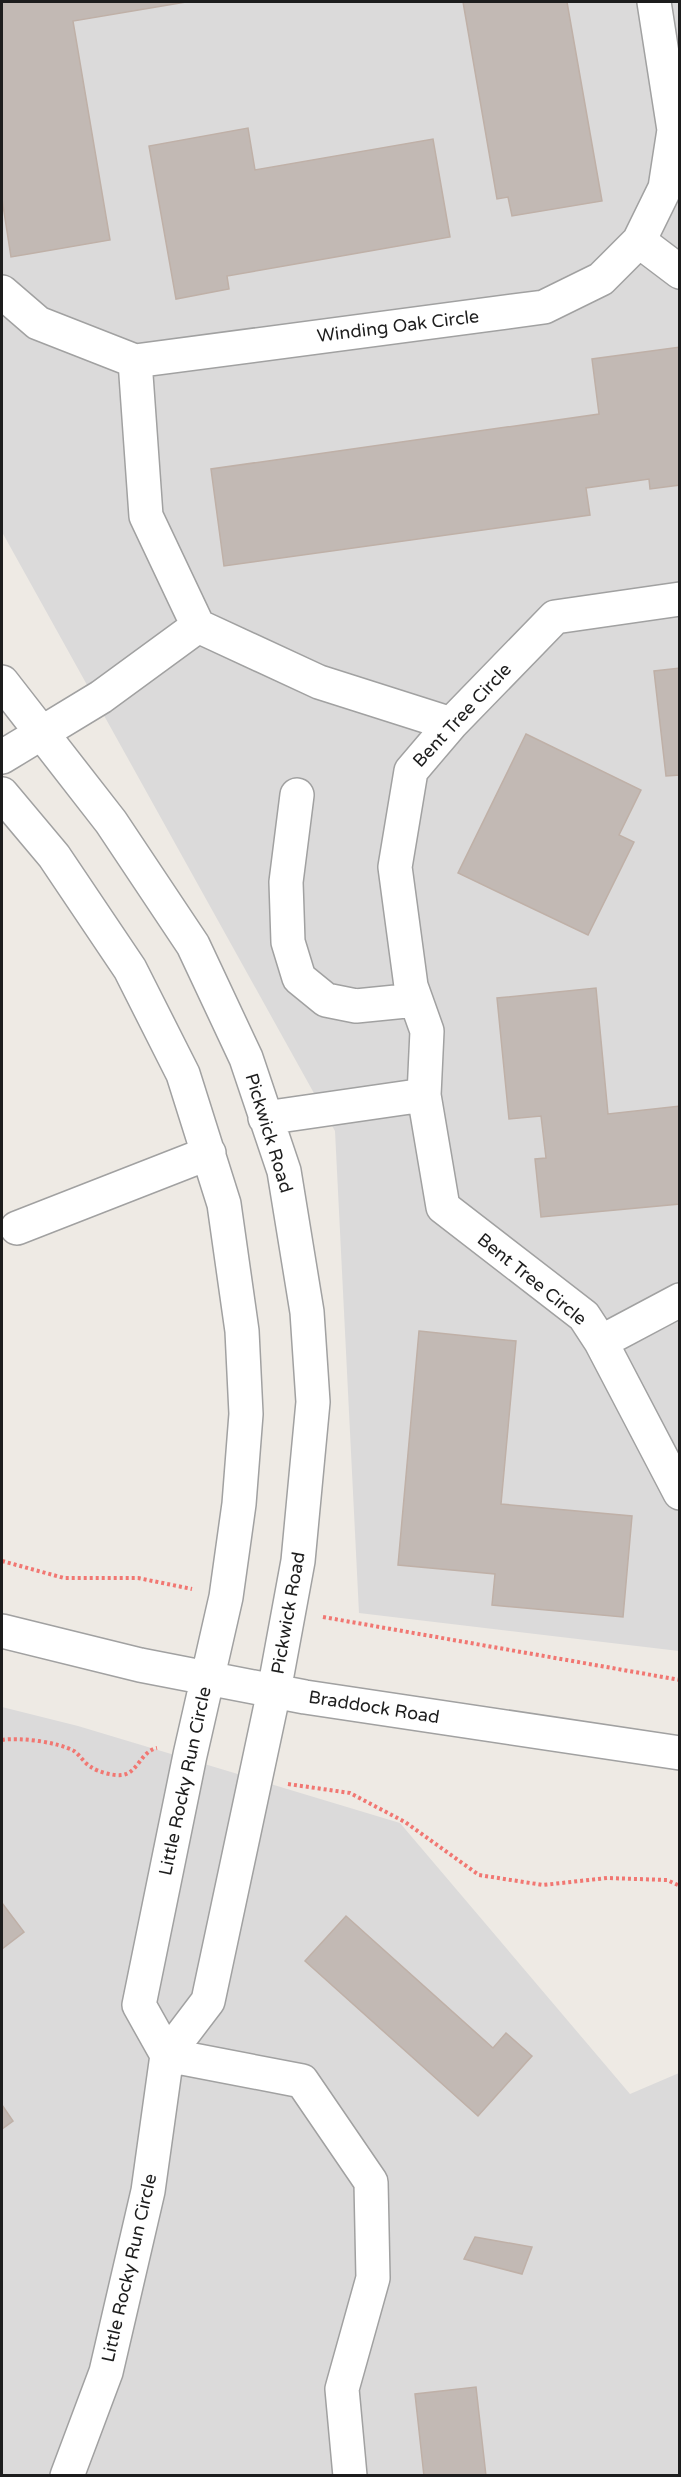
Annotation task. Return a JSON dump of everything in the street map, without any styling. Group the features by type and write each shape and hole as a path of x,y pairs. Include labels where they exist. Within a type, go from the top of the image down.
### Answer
{"street":[{"name":"Winding Oak Circle","path":"2,292 38,323 135,361 544,307 601,279 639,241 665,188 674,130 654,2"},
{"path":"639,241 680,272"},
{"path":"135,361 146,516 198,626 319,682 451,724"},
{"name":"Bent Tree Circle","path":"680,599 555,617 451,724 411,771 395,867 411,986 428,1031 424,1095 443,1207 584,1316 601,1342 680,1493"},
{"path":"2,757 101,697 198,626"},
{"name":"Pickwick Road","path":"2,682 40,734 111,822 193,945 246,1058 284,1172 307,1312 313,1402 298,1561 274,1691"},
{"path":"2,794 54,856 130,969 183,1074 224,1204 242,1331 246,1414 239,1504 226,1597 207,1678"},
{"path":"297,795 286,882 288,942 299,978 326,1000 356,1006 416,1000"},
{"path":"265,1118 424,1095"},
{"path":"17,1228 209,1153"},
{"path":"601,1342 680,1300"},
{"name":"Braddock Road","path":"2,1631 140,1665 274,1691 680,1753"},
{"name":"Little Rocky Run Circle","path":"167,2055 139,2005 207,1678"},
{"name":"Little Rocky Run Circle","path":"67,2475 106,2372 148,2191 167,2055 208,2001 274,1691"},
{"path":"167,2055 302,2081 371,2182 373,2278 342,2389 350,2475"}],"path":[{"path":"2,1561 64,1578 138,1578 226,1597"},
{"path":"289,1611 680,1680"},
{"path":"2,1740 14,1738 35,1740 74,1751 91,1767 111,1774 123,1775 130,1772 147,1751 155,1747 190,1755"},
{"path":"255,1777 302,1787 350,1792 405,1822 479,1875 543,1885 608,1878 667,1880 680,1886"}],"shaded area":[{"path":"2,2 679,2 679,1651 359,1613 335,1131 2,532"},
{"path":"2,1707 78,1726 400,1823 630,2094 679,2073 679,2475 2,2476"}],"building":[{"path":"2,2 186,2 73,21 110,240 11,257 2,199"},
{"path":"463,2 567,2 602,201 512,216 508,197 497,199"},
{"path":"248,128 255,170 433,139 450,237 227,276 229,289 176,299 149,146"},
{"path":"680,347 680,485 650,489 649,479 586,488 590,515 224,566 211,469 599,414 592,359"},
{"path":"680,668 680,775 666,776 654,671"},
{"path":"526,734 641,790 619,835 634,842 588,935 458,873"},
{"path":"596,988 608,1114 680,1106 680,1204 541,1217 535,1159 546,1158 541,1116 509,1119 497,998"},
{"path":"419,1331 516,1341 501,1504 632,1516 623,1617 492,1605 495,1574 398,1565"},
{"path":"2,1903 24,1932 2,1949"},
{"path":"346,1916 493,2048 506,2033 532,2056 478,2116 305,1961"},
{"path":"2,2105 13,2121 2,2129"},
{"path":"475,2237 532,2247 522,2274 464,2259"},
{"path":"476,2387 486,2476 424,2476 415,2394"}]}
